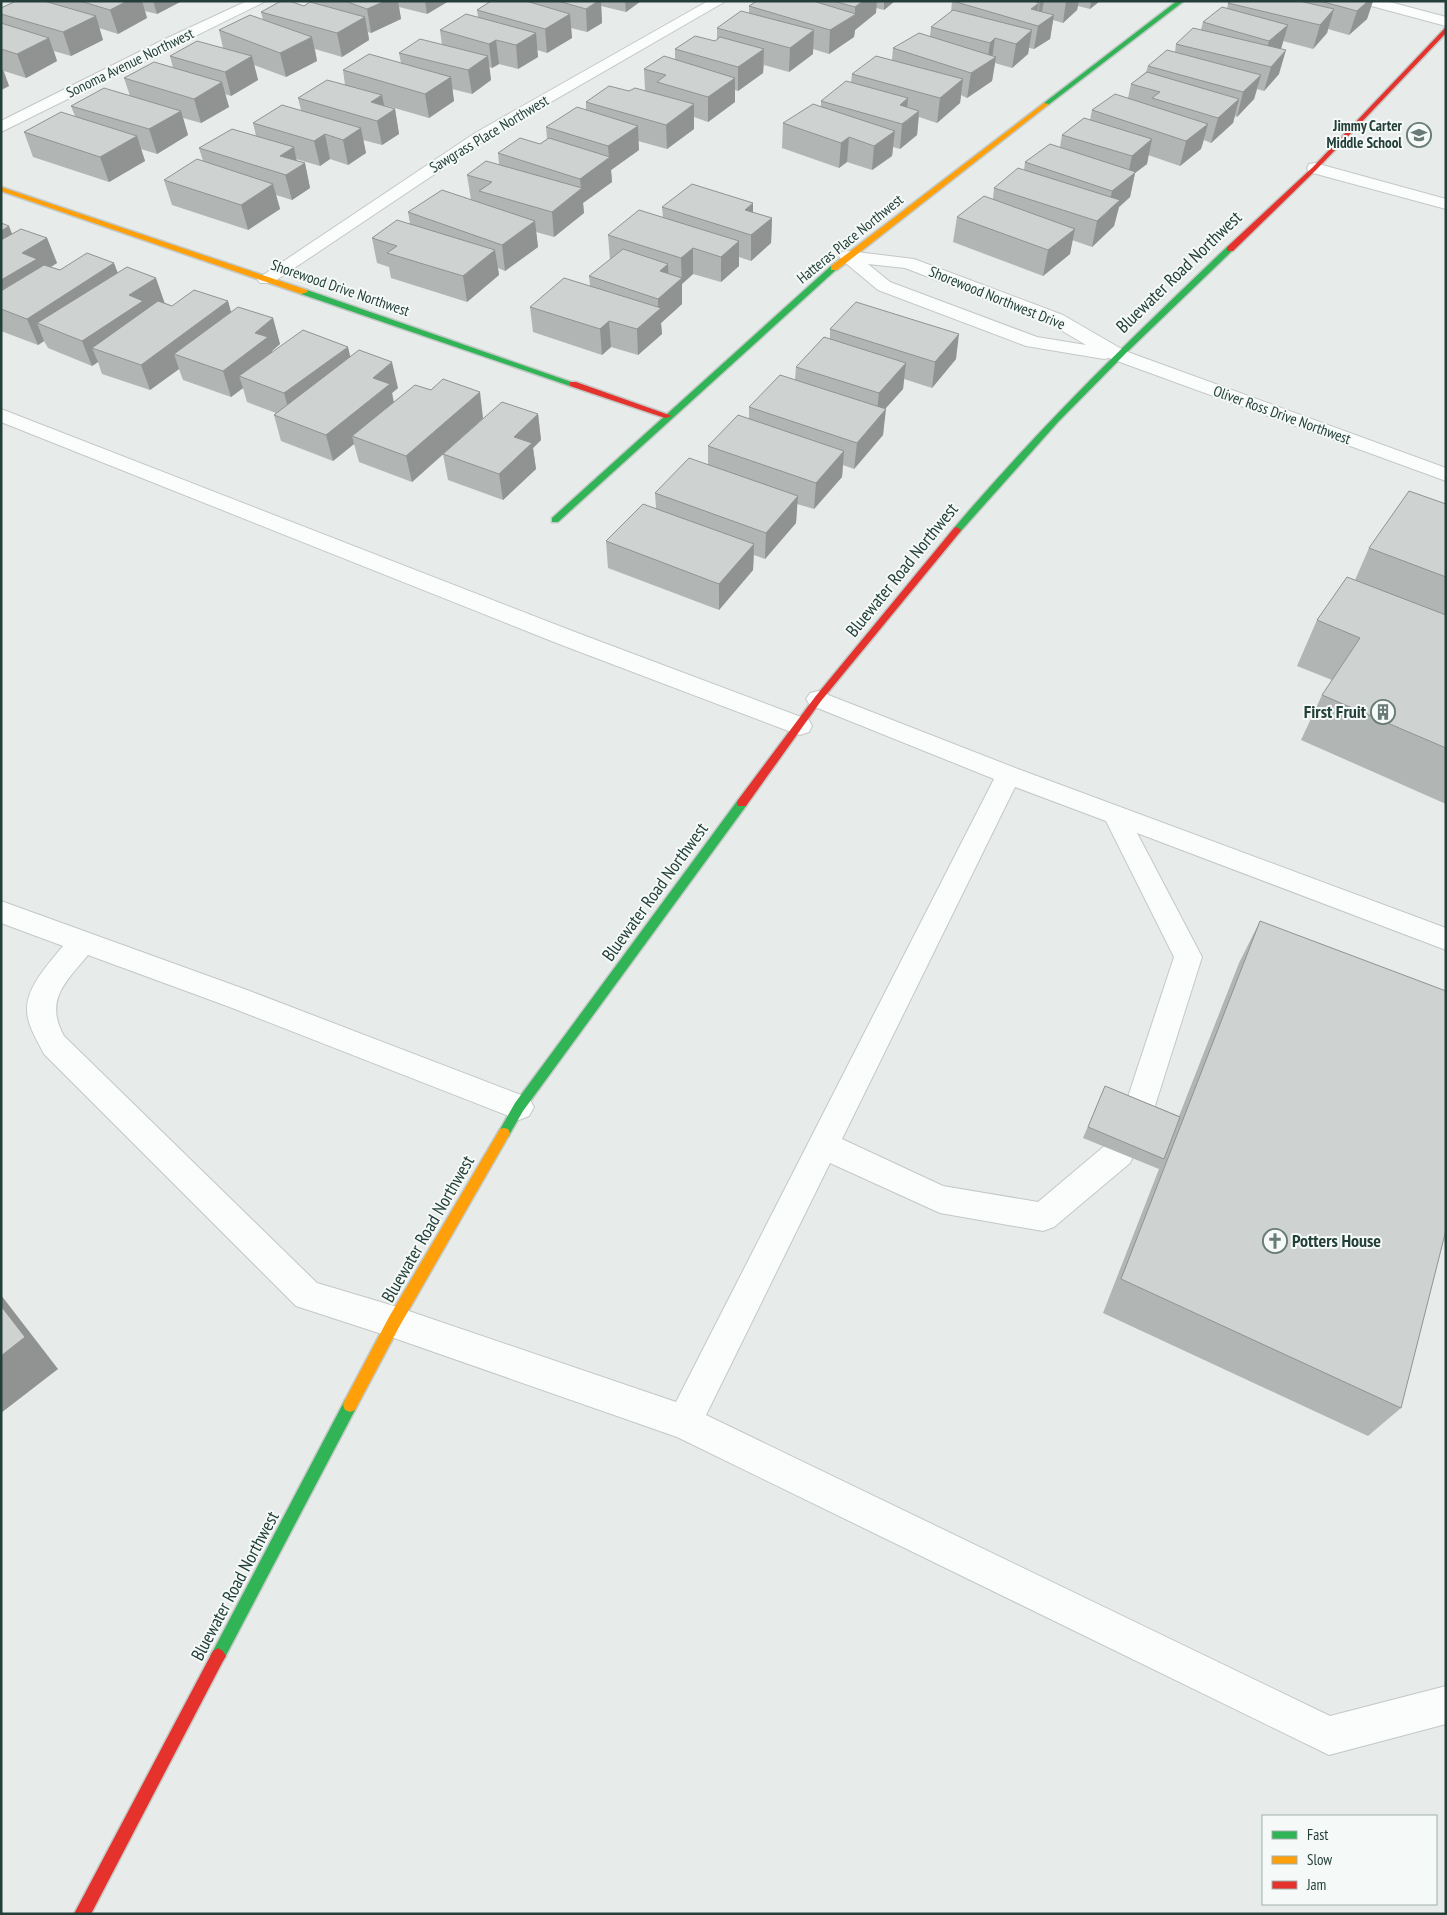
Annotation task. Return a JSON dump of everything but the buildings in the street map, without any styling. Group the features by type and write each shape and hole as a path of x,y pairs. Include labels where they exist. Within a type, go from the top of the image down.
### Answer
{"street":[{"name":"Sonoma Avenue Northwest","path":"1,127 168,43 259,1"},
{"name":"Sawgrass Place Northwest","path":"266,279 481,136 719,1"},
{"name":"Hatteras Place Northwest","path":"554,520 848,256 1181,1"},
{"path":"1369,1 1446,22"},
{"name":"Bluewater Road Northwest","path":"82,1914 394,1322 519,1108 818,699 984,497 1118,355 1315,168 1446,29"},
{"path":"1315,168 1446,204"},
{"name":"Shorewood Drive Northwest","path":"1,189 668,416"},
{"path":"1426,198 1446,197"},
{"name":"Shorewood Northwest Drive","path":"848,256 884,286 1033,342 1118,355"},
{"name":"Shorewood Northwest Drive","path":"848,256 908,263 1056,319 1118,355"},
{"name":"Oliver Ross Drive Northwest","path":"1118,355 1446,475"},
{"path":"1,415 567,638 800,726"},
{"path":"818,699 1009,775 1446,939"},
{"path":"684,1422 1009,775"},
{"path":"823,1145 940,1199 1043,1217 1119,1153 1138,1112 1188,957 1114,813"},
{"path":"1,912 84,941 376,1051 519,1108"},
{"path":"84,941 54,978 41,1005 44,1023 54,1045 307,1295 394,1322 684,1422 1329,1736 1446,1705"}],"traffic: fast":[{"path":"1046,104 1181,1"},
{"path":"957,530 1021,456 1089,385 1230,249"},
{"path":"555,520 834,268"},
{"path":"304,292 573,384"},
{"path":"504,1133 519,1107 742,803"},
{"path":"218,1656 350,1405"}],"traffic: slow":[{"path":"834,268 1046,104"},
{"path":"1,189 304,292"},
{"path":"350,1405 394,1322 504,1133"}],"traffic: jam":[{"path":"1230,249 1315,168 1446,29"},
{"path":"573,384 668,416"},
{"path":"742,803 818,699 957,530"},
{"path":"82,1914 218,1656"}],"place":[{"name":"Jimmy Carter Middle School","path":"1419,135"},
{"name":"First Fruit","path":"1383,712"},
{"name":"Potters House","path":"1275,1241"}]}
